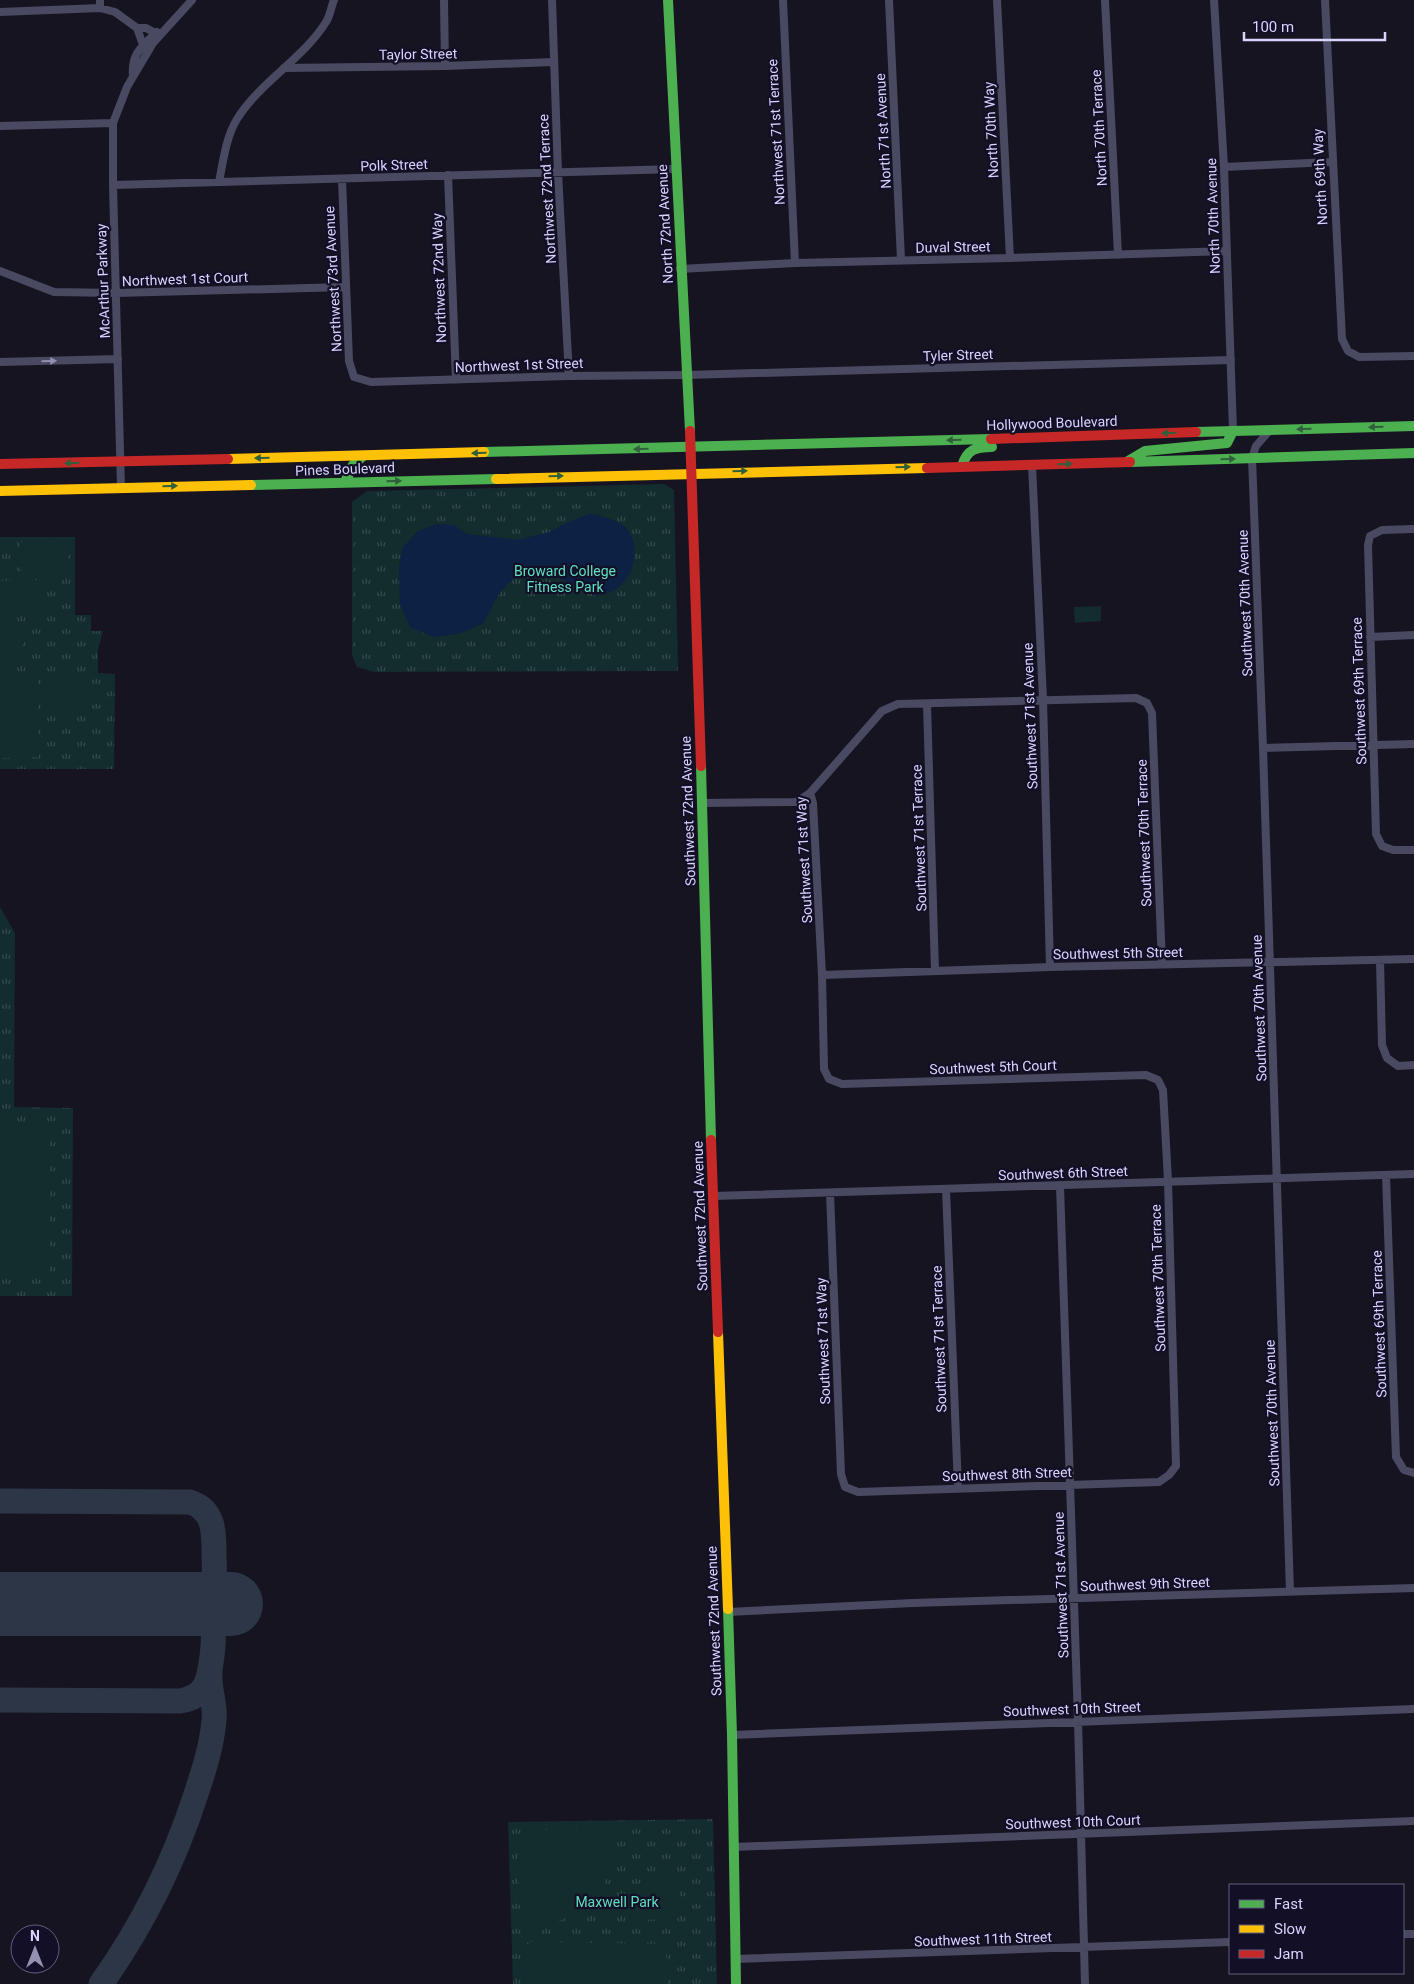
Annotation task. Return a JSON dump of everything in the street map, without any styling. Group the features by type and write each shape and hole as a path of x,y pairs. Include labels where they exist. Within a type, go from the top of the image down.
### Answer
{"main road":[{"name":"North 72nd Avenue","path":"668,0 690,448"},
{"name":"Hollywood Boulevard","path":"690,448 1414,426"},
{"path":"1128,462 1145,451 1227,443 1232,437 1233,431"},
{"path":"962,466 965,455 978,447 1048,445 1053,437"},
{"name":"Pines Boulevard","path":"0,464 690,448"},
{"name":"Southwest 72nd Avenue","path":"690,448 722,1498 732,1735 736,1984"},
{"path":"692,472 1032,465 1414,453"},
{"path":"345,482 353,465 363,456"},
{"name":"Pines Boulevard","path":"0,491 692,472"}],"street":[{"name":"McArthur Parkway","path":"133,77 132,65 139,48 169,25 192,0"},
{"path":"219,182 226,148 236,120 247,106 310,42 327,21 334,0"},
{"path":"444,0 445,66"},
{"name":"Northwest 72nd Terrace","path":"552,0 558,173 569,376"},
{"name":"Northwest 71st Terrace","path":"783,0 795,263"},
{"name":"North 71st Avenue","path":"889,0 901,260"},
{"name":"North 70th Way","path":"997,0 1010,258"},
{"name":"North 70th Terrace","path":"1105,0 1118,254"},
{"name":"North 70th Avenue","path":"1214,0 1224,167 1233,431"},
{"name":"North 69th Way","path":"1325,0 1342,339 1348,351 1359,357 1414,356"},
{"path":"0,12 100,4 137,28 143,45"},
{"path":"137,28 146,28 158,34"},
{"name":"McArthur Parkway","path":"121,488 113,122 133,77 158,34"},
{"name":"Taylor Street","path":"284,68 445,66 554,62"},
{"path":"0,126 113,122"},
{"path":"1224,167 1332,162"},
{"name":"Polk Street","path":"113,185 676,169"},
{"name":"Northwest 72nd Way","path":"448,176 456,380"},
{"name":"Northwest 73rd Avenue","path":"342,179 345,286 350,361 354,377"},
{"name":"Duval Street","path":"680,269 795,263 1227,251"},
{"name":"Northwest 1st Court","path":"0,271 54,292 116,293 345,286"},
{"path":"0,362 118,359"},
{"name":"Tyler Street","path":"686,375 1231,360"},
{"name":"Northwest 1st Street","path":"354,377 371,382 569,376 686,375"},
{"path":"1252,458 1256,446 1270,430"},
{"name":"Southwest 70th Avenue","path":"1252,458 1290,1592"},
{"name":"Southwest 71st Avenue","path":"1032,465 1043,700 1050,967"},
{"name":"Southwest 69th Terrace","path":"1414,529 1382,530 1370,536 1368,545 1376,834 1382,846 1393,850 1414,850"},
{"path":"1370,637 1414,635"},
{"name":"Southwest 71st Way","path":"830,1079 824,1069 822,975 813,803 810,793 882,710 898,704 1136,698 1147,703"},
{"name":"Southwest 70th Terrace","path":"1147,703 1152,713 1162,964"},
{"name":"Southwest 71st Terrace","path":"927,704 935,971"},
{"path":"1263,748 1414,744"},
{"path":"702,803 796,802 810,793"},
{"name":"Southwest 5th Street","path":"822,975 1414,958"},
{"path":"1380,960 1382,1045 1387,1058 1398,1066 1414,1066"},
{"name":"Southwest 5th Court","path":"830,1079 842,1084 1146,1075 1158,1080"},
{"name":"Southwest 70th Terrace","path":"1158,1080 1163,1090 1168,1181 1176,1466 1170,1475"},
{"name":"Southwest 6th Street","path":"713,1196 1414,1174"},
{"name":"Southwest 69th Terrace","path":"1386,1175 1396,1457 1404,1470 1414,1473"},
{"name":"Southwest 71st Avenue","path":"1060,1186 1078,1721 1084,1984"},
{"name":"Southwest 71st Terrace","path":"946,1189 958,1488"},
{"name":"Southwest 71st Way","path":"830,1193 841,1474 845,1487"},
{"name":"Southwest 8th Street","path":"845,1487 858,1492 1159,1482 1170,1475"},
{"name":"Southwest 9th Street","path":"728,1612 914,1603 1414,1588"},
{"name":"Southwest 10th Street","path":"732,1735 1414,1709"},
{"name":"Southwest 10th Court","path":"734,1846 1414,1822"},
{"name":"Southwest 11th Street","path":"736,1959 1229,1942"}],"green space":[{"name":"Broward College Fitness Park","path":"664,484 674,490 678,671 374,672 357,667 352,655 352,502 367,491"},
{"path":"0,537 75,537 75,615 91,615 91,631 103,631 98,650 98,673 115,674 114,769 0,769"},
{"path":"67,541 67,573 21,573 20,542"},
{"path":"43,580 43,612 0,612 0,581"},
{"path":"1101,606 1101,621 1075,623 1074,607"},
{"path":"0,629 23,629 23,661 0,661"},
{"path":"38,674 38,757 0,758 0,676"},
{"path":"44,678 86,678 86,716 44,716"},
{"path":"0,907 15,933 14,1107 73,1108 72,1296 0,1296"},
{"path":"0,1123 49,1123 49,1277 0,1276"},
{"name":"Maxwell Park","path":"713,1819 717,1984 513,1984 508,1822"},
{"path":"616,1829 610,1870 602,1887 592,1900 562,1920 543,1925 521,1927 517,1838 526,1830"},
{"path":"678,1872 680,1916 674,1920 631,1919 634,1896 641,1882 654,1875"},
{"path":"530,1942 666,1944 667,1984 525,1984 523,1949"}],"water":[{"path":"590,514 622,524 629,531 632,538 635,554 634,561 628,576 618,588 596,596 559,578 533,573 521,576 510,582 500,593 483,624 458,634 433,637 410,627 400,604 399,568 402,548 418,531 437,524 454,525 467,534 518,540 549,532"}],"taxiway":[{"path":"0,1501 190,1502 204,1510 211,1522 214,1537 214,1580 207,1606 213,1635 213,1647 208,1679 205,1686 196,1696 180,1701 0,1700"},
{"path":"101,1984 144,1916 178,1844 187,1819 210,1748 214,1714 210,1675"}],"runway":[{"path":"0,1604 231,1604"}],"traffic: fast":[{"path":"668,0 690,431"},
{"path":"1196,432 1414,426"},
{"path":"1128,461 1145,451 1227,443 1233,431"},
{"path":"484,452 991,439"},
{"path":"962,466 964,460 973,450 992,447"},
{"path":"1130,462 1414,453"},
{"path":"345,482 353,465 363,456"},
{"path":"251,485 496,479"},
{"path":"701,766 711,1140"},
{"path":"728,1609 736,1984"}],"traffic: slow":[{"path":"228,459 484,452"},
{"path":"496,479 927,468"},
{"path":"0,491 251,485"},
{"path":"718,1332 728,1609"}],"traffic: jam":[{"path":"690,431 701,766"},
{"path":"991,439 1196,432"},
{"path":"0,464 228,459"},
{"path":"927,468 1130,462"},
{"path":"711,1140 718,1332"}]}
